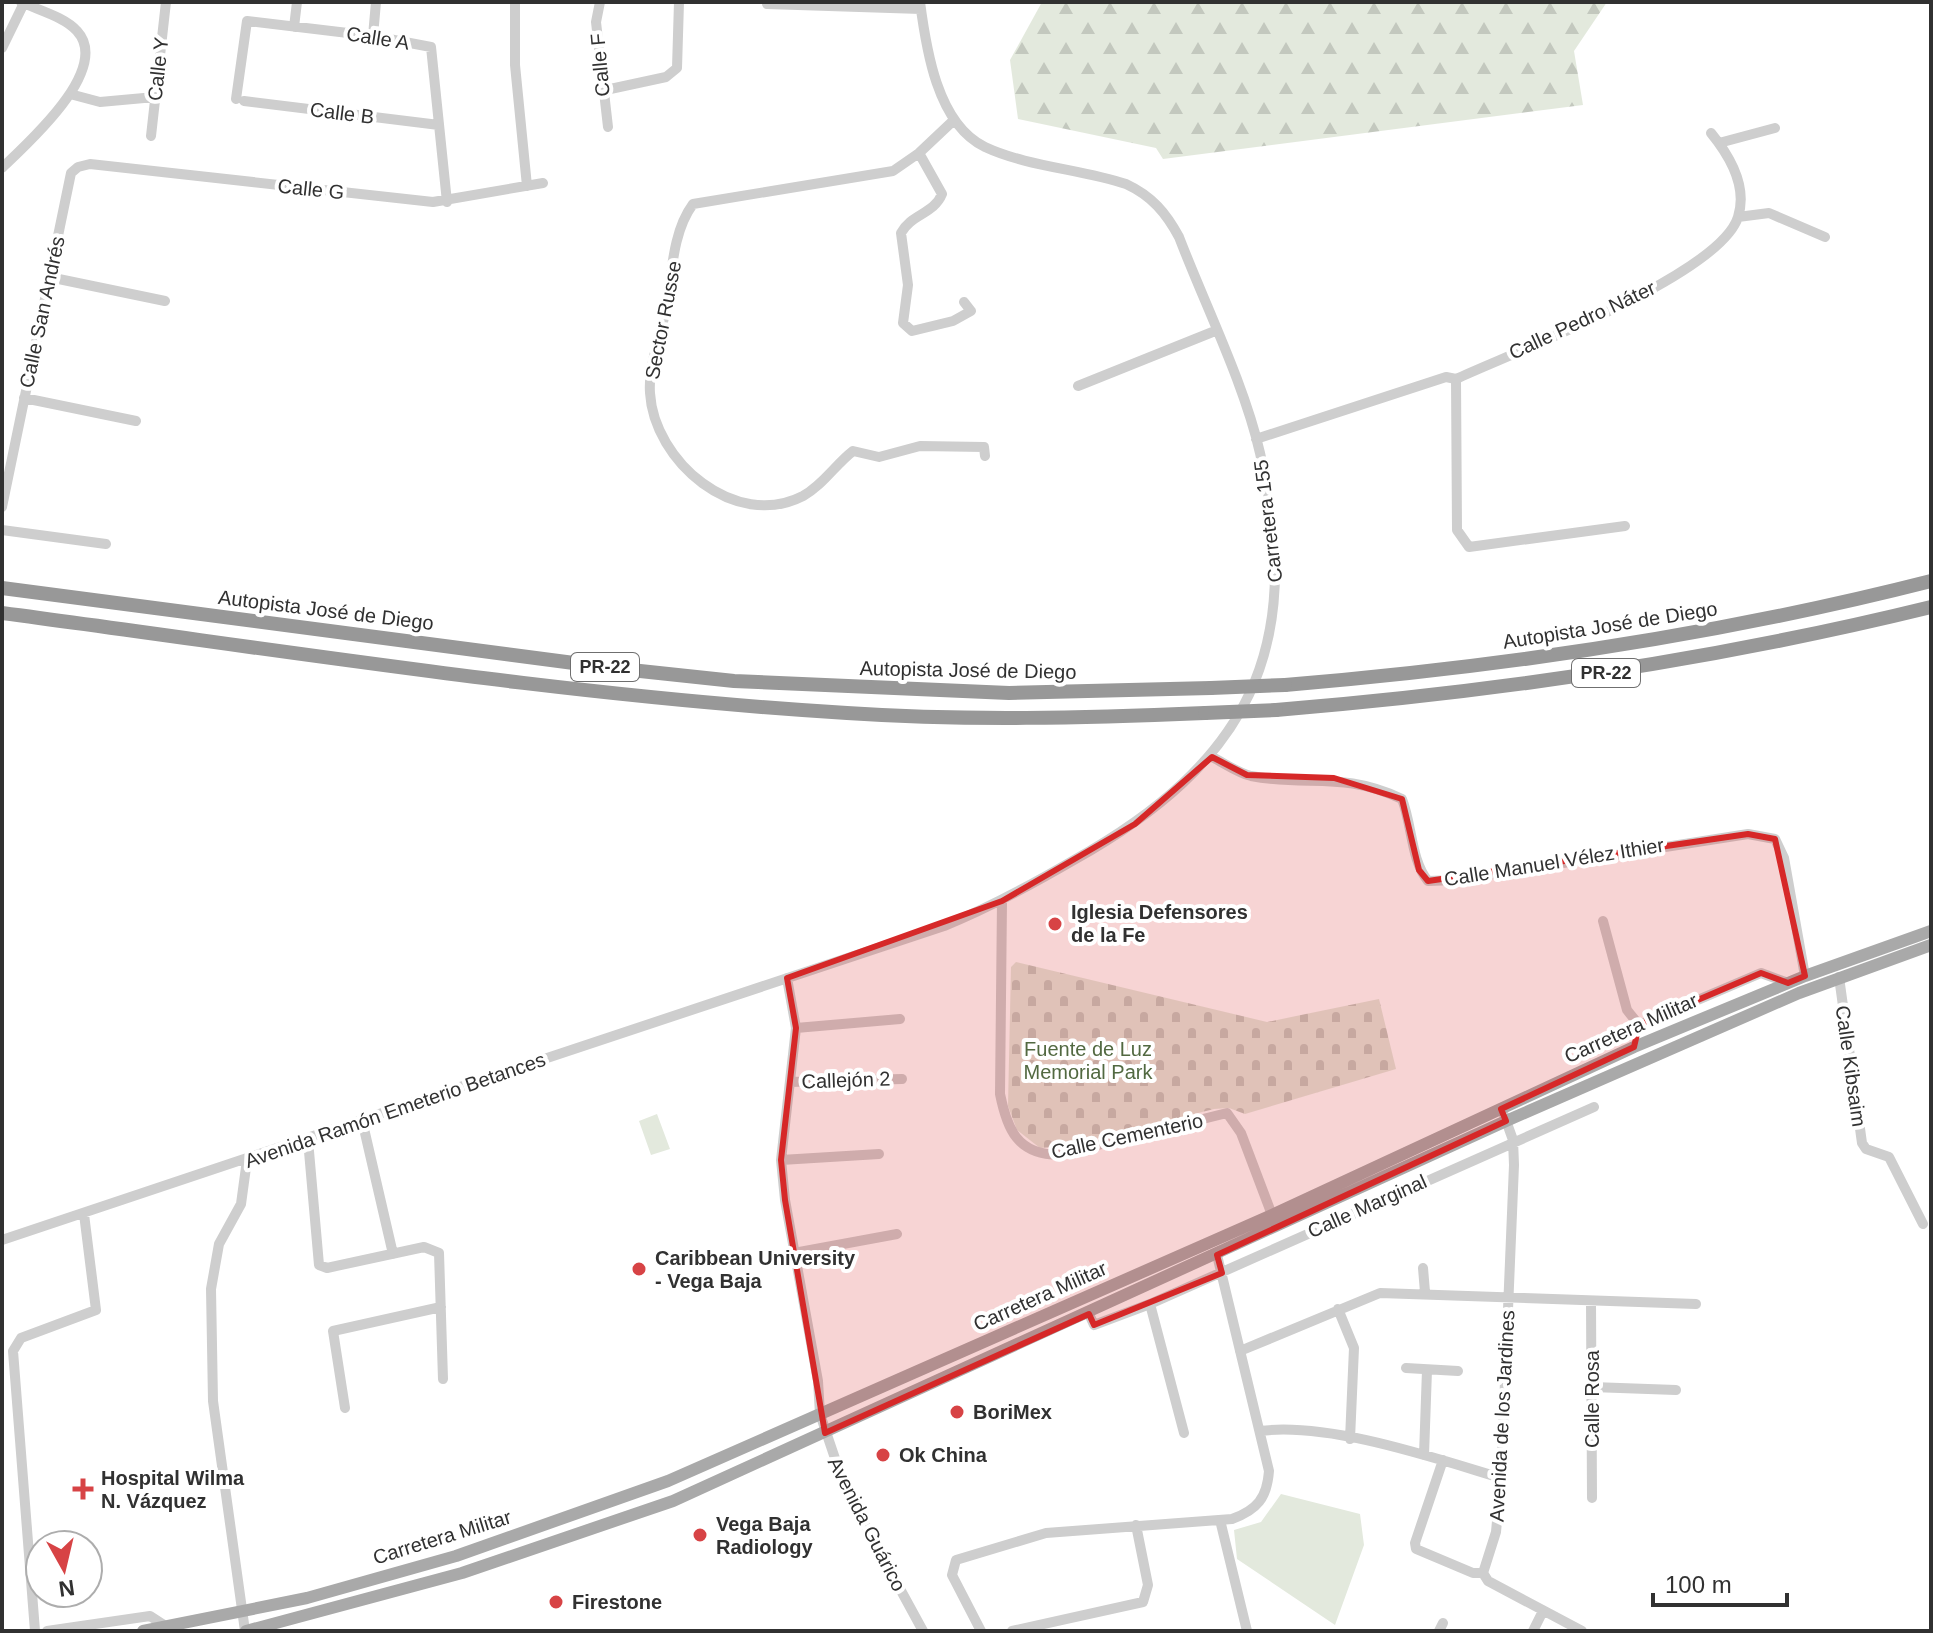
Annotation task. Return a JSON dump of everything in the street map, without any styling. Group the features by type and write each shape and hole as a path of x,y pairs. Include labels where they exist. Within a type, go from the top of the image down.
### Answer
{"highway":[{"name":"Autopista José de Diego","path":"2,588 612,668 734,681 1009,693 1285,685 1475,666 1643,642 1816,609 1931,581"},
{"name":"PR-22","path":"2,613 618,694 851,714 1001,718 1276,710 1464,693 1635,668 1931,607"}],"main road":[{"name":"Carretera Militar","path":"246,1631 462,1573 658,1507 1217,1255 1634,1047 1805,976 1931,931"},
{"name":"Carretera Militar","path":"143,1631 242,1613 456,1556 566,1520 668,1481 1503,1115 1839,977 1931,945"}],"street":[{"name":"Calle Y","path":"151,136 166,2"},
{"path":"294,27 297,2"},
{"path":"373,36 376,2"},
{"path":"515,2 515,65 527,186"},
{"name":"Calle F","path":"600,2 596,22 601,91 608,127"},
{"path":"601,91 666,77 677,68 679,2"},
{"path":"2,48 23,3 74,27 86,44 87,54 70,94 53,118 2,168"},
{"path":"767,4 921,5"},
{"name":"Carretera 155","path":"787,978 944,926 1002,901 1135,824 1212,757 1251,696 1270,638 1274,610 1275,559 1256,439 1179,237 1165,214 1143,192 1106,177 985,147 965,134 954,120 926,55 921,5"},
{"name":"Calle A","path":"240,100 247,21 373,36 431,47 447,202"},
{"path":"70,94 100,102 155,97"},
{"name":"Calle B","path":"240,100 439,125"},
{"name":"Sector Russe","path":"954,120 919,153 893,171 693,204 680,235 650,377 654,420 666,445 696,478 726,498 746,503 771,504 802,497 824,481 853,451 885,457 920,446 963,446 984,447 985,456"},
{"path":"1719,143 1775,128"},
{"path":"1711,133 1730,155 1738,184 1738,217 1769,213 1825,237"},
{"path":"919,153 942,194 936,206 913,218 901,233 908,285 903,323 912,331 953,321 971,311 964,302"},
{"name":"Calle G","path":"78,167 90,164 447,202 543,183"},
{"name":"Calle San Andrés","path":"2,507 71,173 78,167"},
{"name":"Calle Pedro Náter","path":"1256,439 1446,377 1456,379 1652,288 1713,250 1738,217"},
{"path":"49,277 165,301"},
{"path":"1078,386 1215,331"},
{"path":"1456,379 1457,530 1469,547 1625,526"},
{"path":"24,398 136,421"},
{"path":"2,530 106,544"},
{"name":"Calle Manuel Vélez Ithier","path":"1212,757 1247,775 1289,781 1334,778 1375,786 1402,799 1410,819 1419,870 1428,881 1456,880 1748,834 1775,839 1784,858 1805,976"},
{"name":"Calle Cementerio","path":"1002,901 1000,1094 1006,1123 1019,1142 1038,1154 1058,1155 1227,1113 1241,1133 1272,1215"},
{"path":"1603,921 1627,1010 1639,1025"},
{"path":"1639,1025 1761,973 1788,983"},
{"name":"Calle Kibsaim","path":"1839,977 1862,1143 1866,1149 1889,1157 1923,1224"},
{"name":"Avenida Guárico","path":"787,978 796,1028 781,1160 794,1253 818,1381 820,1414 845,1488 923,1631"},
{"name":"Avenida Ramón Emeterio Betances","path":"2,1240 308,1140 448,1088 787,978"},
{"path":"796,1028 900,1019"},
{"path":"1634,1047 1639,1025"},
{"name":"Callejón 2","path":"790,1082 902,1079"},
{"name":"Calle Marginal","path":"1089,1314 1094,1325 1150,1304 1513,1140 1594,1107"},
{"path":"1503,1115 1513,1140"},
{"path":"362,1120 393,1254"},
{"path":"308,1140 319,1265 327,1268 424,1247 439,1253 443,1379"},
{"name":"Avenida de los Jardines","path":"1483,1573 1496,1532 1501,1478 1513,1140"},
{"path":"781,1160 879,1154"},
{"path":"246,1631 213,1401 211,1289 219,1244 241,1204 247,1160"},
{"path":"35,1631 13,1351 21,1338 96,1310 84,1214"},
{"path":"794,1253 897,1234"},
{"path":"981,1631 952,1575 956,1560 1046,1533 1220,1520 1253,1512 1268,1490 1269,1471 1217,1255"},
{"path":"1423,1268 1425,1292"},
{"path":"1240,1351 1380,1293 1425,1292 1696,1304"},
{"name":"Calle Rosa","path":"1591,1301 1592,1498"},
{"path":"1150,1304 1184,1433"},
{"path":"345,1408 333,1331 441,1307"},
{"path":"1338,1309 1354,1348 1350,1439"},
{"path":"1406,1368 1458,1371"},
{"path":"1424,1455 1427,1370"},
{"path":"1592,1387 1676,1390"},
{"path":"1260,1431 1279,1428 1350,1439 1424,1455 1501,1478"},
{"path":"1443,1460 1415,1543 1416,1549 1473,1573 1483,1573 1488,1581 1582,1631"},
{"path":"1220,1520 1247,1631"},
{"path":"1012,1631 1143,1602 1148,1585 1136,1525"},
{"path":"1533,1631 1543,1611"},
{"path":"47,1631 150,1616 167,1627"}],"highlighted area":[{"path":"1212,757 1247,775 1334,778 1402,799 1419,870 1428,881 1748,834 1775,839 1805,976 1788,983 1761,973 1639,1025 1634,1047 1501,1109 1506,1121 1217,1255 1222,1273 1094,1325 1089,1314 825,1433 785,1200 781,1160 796,1028 787,978 1002,901 1135,824"}],"green space":[{"path":"1042,2 1607,2 1574,51 1583,105 1163,159 1156,148 1018,119 1010,60"},
{"name":"Fuente de Luz Memorial Park","path":"1016,962 1267,1022 1379,999 1396,1069 1245,1114 1229,1108 1214,1109 1067,1146 1040,1148 1017,1130 1008,1106 1011,967"},
{"path":"657,1114 670,1149 651,1155 639,1121"},
{"path":"1281,1494 1360,1514 1364,1545 1335,1625 1237,1559 1234,1530 1261,1522"}],"place":[{"name":"Iglesia Defensores de la Fe","path":"1055,924"},
{"name":"Caribbean University - Vega Baja","path":"639,1269"},
{"name":"BoriMex","path":"957,1412"},
{"name":"Ok China","path":"883,1455"},
{"name":"Hospital Wilma N. Vázquez","path":"83,1489"},
{"name":"Vega Baja Radiology","path":"700,1535"},
{"name":"Firestone","path":"556,1602"}]}
